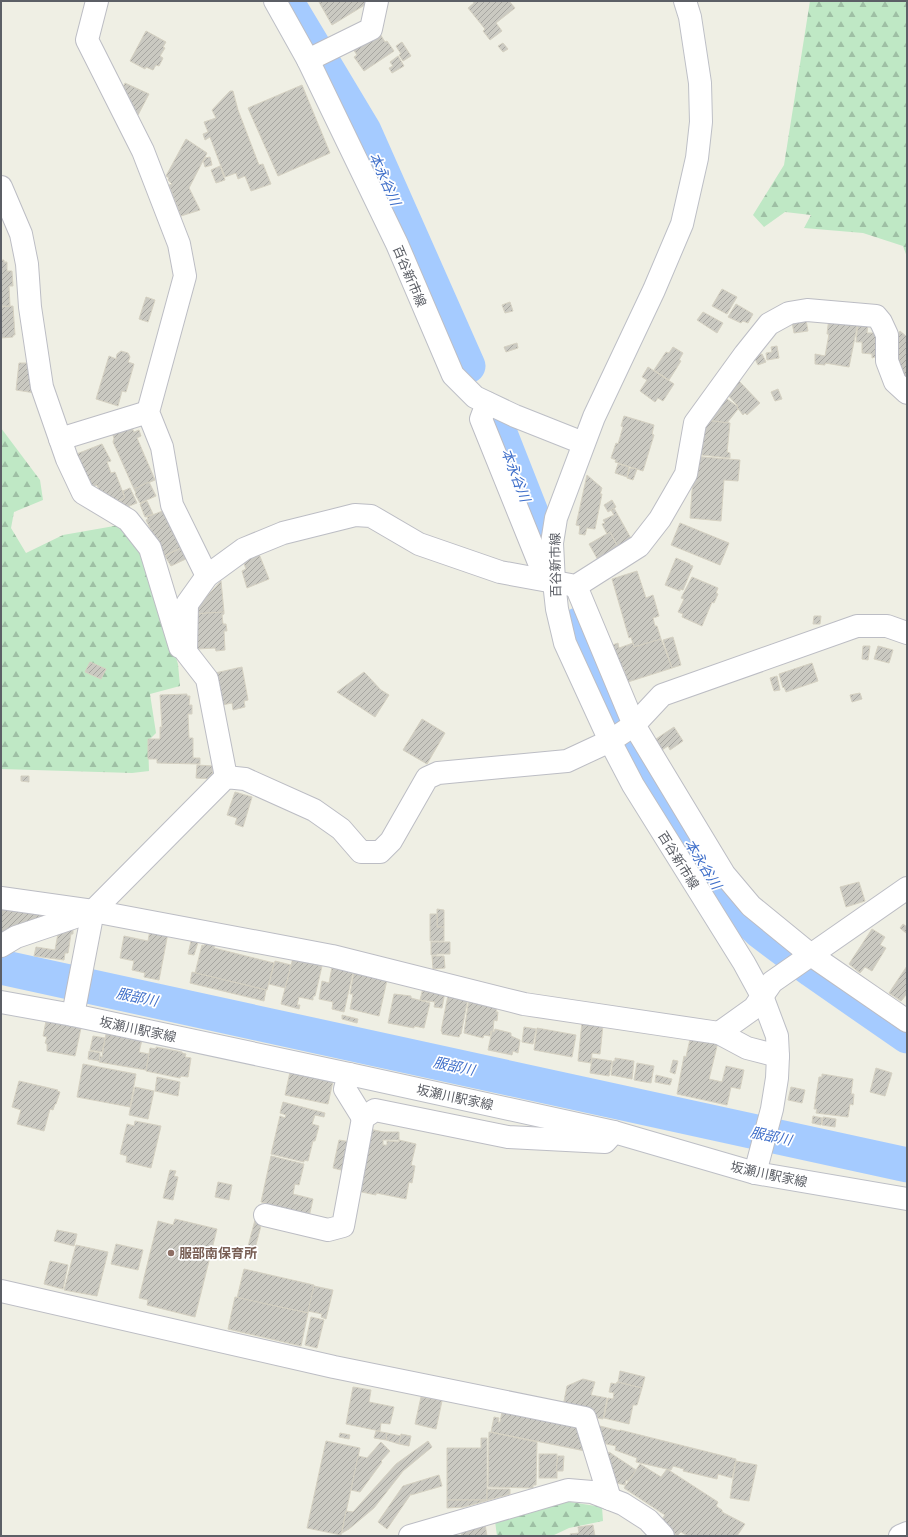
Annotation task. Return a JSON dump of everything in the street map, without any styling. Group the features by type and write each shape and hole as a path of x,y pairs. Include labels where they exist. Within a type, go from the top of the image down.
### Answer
{"street":[{"path":"97,1 87,40 143,151 179,244 185,276 148,412 162,447 172,505 207,576"},
{"name":"百谷新市線","path":"275,1 308,60 397,244 453,374 475,397 515,416 583,443 556,518 552,543 550,581 566,643 632,786 744,964 767,989 777,1036 777,1078 772,1109 754,1173"},
{"path":"308,60 371,29 377,1"},
{"path":"583,443 594,416 654,290 682,224 697,158 701,122 700,83 690,17 685,1"},
{"path":"1,187 21,234 27,264 30,307 42,388 67,459 83,493 128,520 150,548 180,646 207,679 226,777"},
{"path":"186,652 187,604 207,576 244,549 283,533 355,515 371,516 419,544 493,569 576,586 639,546 660,519 686,474 695,423 768,324 789,313 807,310 876,316 881,322 887,335 887,361 895,382 907,393"},
{"path":"487,402 480,419 550,581"},
{"path":"60,439 148,412"},
{"path":"576,586 634,725 724,874 751,906 811,955 907,1021"},
{"path":"226,777 245,779 314,810 341,829 360,852 380,852 391,841 427,778 438,773 567,761 610,741 634,725 662,695 856,626 887,626 907,633"},
{"path":"1,946 16,937 93,911 226,777"},
{"path":"719,1033 754,1008 767,989 811,955 907,888"},
{"path":"1,898 93,911 332,956 524,1004 719,1033 746,1048 778,1056"},
{"path":"74,1009 93,911"},
{"name":"坂瀬川駅家線","path":"1,1002 74,1009 349,1074 614,1132 754,1173 907,1199"},
{"path":"265,1215 328,1230 343,1226 363,1118 345,1089 349,1074"},
{"path":"363,1118 375,1110 508,1137 605,1142 614,1132"},
{"path":"1,1291 334,1367 585,1418 610,1499"},
{"path":"410,1536 568,1490 592,1492 623,1504 648,1520 663,1536"},
{"path":"900,1536 907,1533"}],"green space":[{"path":"810,1 907,1 907,257 903,246 863,233 804,228 811,215 785,212 764,227 753,215 784,165"},
{"path":"1,428 40,480 43,500 14,512 11,528 26,553 63,535 120,525 146,561 178,664 180,686 150,694 156,733 148,741 149,771 132,773 1,769"},
{"path":"564,1501 602,1507 603,1521 569,1528 552,1536 497,1536 495,1521"}],"building":[{"path":"367,1 368,3 332,25 319,2"},
{"path":"473,1 509,1 515,8 496,23 502,31 490,40 483,31 485,29 468,8 474,3"},
{"path":"377,29 385,42 387,41 394,51 364,71 354,57 357,55 351,46"},
{"path":"146,31 166,42 163,47 165,48 160,56 163,58 159,66 156,65 153,70 146,67 145,69 130,61"},
{"path":"402,42 411,56 403,61 396,46"},
{"path":"503,43 508,49 503,52 498,46"},
{"path":"398,56 404,66 392,73 389,68 393,66 390,62"},
{"path":"125,83 149,94 138,115 122,89"},
{"path":"302,85 330,153 278,176 248,108"},
{"path":"230,91 233,91 238,110 259,165 263,164 271,184 251,191 245,176 238,179 236,173 225,177 210,137 205,140 203,134 208,132 204,122 216,118 212,110"},
{"path":"186,139 207,153 189,188 200,210 181,216 169,185 172,184 166,176"},
{"path":"210,157 212,165 205,167 203,160"},
{"path":"220,166 225,180 216,183 211,170"},
{"path":"1,260 7,262 7,271 12,271 13,286 9,286 10,306 1,306"},
{"path":"722,289 737,297 727,314 712,306"},
{"path":"146,297 155,300 148,322 139,319"},
{"path":"510,302 513,311 505,313 502,305"},
{"path":"736,304 753,314 748,323 743,321 741,323 728,317"},
{"path":"13,306 15,335 13,335 13,337 1,338 1,307"},
{"path":"703,312 723,323 717,333 697,320"},
{"path":"829,317 858,322 849,367 825,363 825,365 815,364 815,354 825,356 829,334 827,334"},
{"path":"806,320 808,331 794,333 792,322"},
{"path":"858,323 868,324 867,333 879,333 878,356 872,358 872,354 862,353 862,342 856,342"},
{"path":"900,331 907,337 907,379 899,372 894,339"},
{"path":"517,343 518,348 506,352 504,347"},
{"path":"777,346 779,358 767,360 766,353 772,352 771,347"},
{"path":"673,347 683,353 679,360 681,361 669,380 654,370 666,352 669,353"},
{"path":"121,351 128,353 130,357 128,362 134,364 126,392 122,391 118,406 96,399 109,356 116,359 117,354"},
{"path":"762,354 766,362 758,365 754,357"},
{"path":"19,363 31,363 35,393 16,390"},
{"path":"648,367 674,384 663,401 658,398 655,402 640,391 647,380 642,377"},
{"path":"737,379 760,403 747,415 745,413 743,415 737,407 738,406 724,391"},
{"path":"778,389 782,399 775,401 771,392"},
{"path":"721,395 737,406 738,409 727,423 707,420"},
{"path":"624,416 654,425 652,434 654,435 643,471 615,462 616,460 611,458 616,443 618,444 623,427 621,426"},
{"path":"703,420 730,423 727,452 730,453 730,458 692,454"},
{"path":"132,428 134,432 139,430 141,436 137,438 155,480 134,489 113,442 114,438 112,433"},
{"path":"102,444 111,461 107,462 111,473 115,472 125,498 111,504 103,499 97,485 87,487 74,455"},
{"path":"692,456 740,460 738,481 724,480 721,521 690,518 693,478"},
{"path":"618,464 629,467 627,477 615,473"},
{"path":"630,468 637,469 633,480 627,478"},
{"path":"587,475 602,488 600,494 602,494 595,529 587,528 585,535 579,534 580,526 576,525"},
{"path":"149,482 156,496 140,503 134,489"},
{"path":"130,488 137,503 129,506 132,512 116,502 125,498 123,491"},
{"path":"612,500 616,507 608,512 604,505"},
{"path":"147,501 153,514 145,517 140,504"},
{"path":"614,508 633,542 619,550 610,532 607,534 602,524 605,523 603,520 614,515 611,510"},
{"path":"168,509 186,545 164,556 146,520 148,519 147,517"},
{"path":"680,523 729,543 720,565 671,545"},
{"path":"610,532 619,549 598,560 589,544"},
{"path":"185,546 190,557 171,566 165,556"},
{"path":"259,554 269,579 247,588 242,571 246,569 243,561"},
{"path":"676,558 693,566 683,590 680,589 680,591 665,585"},
{"path":"637,571 646,598 653,595 659,616 653,618 661,639 634,647 631,637 629,638 612,579"},
{"path":"692,577 718,588 716,593 718,594 714,603 712,602 702,626 682,617 683,614 678,612 684,599 681,598"},
{"path":"221,581 224,612 193,614 194,611"},
{"path":"224,612 222,615 223,624 226,624 227,631 224,631 225,650 216,651 215,648 197,649 195,617 193,614"},
{"path":"814,616 821,616 820,624 813,624"},
{"path":"673,637 681,665 672,668 663,640"},
{"path":"661,639 672,668 628,682 623,667 618,669 610,646 618,643 619,648 633,643 634,647"},
{"path":"863,646 870,646 868,660 862,659"},
{"path":"878,646 893,650 889,663 874,659"},
{"path":"90,662 106,669 101,679 85,672"},
{"path":"812,663 818,681 786,692 784,687 783,688 779,674"},
{"path":"242,667 248,700 244,701 245,707 233,710 232,703 222,705 215,673"},
{"path":"364,672 381,690 389,695 375,717 337,692"},
{"path":"777,676 780,690 774,691 770,678"},
{"path":"860,693 862,699 852,702 850,695"},
{"path":"187,694 187,696 190,696 189,705 192,705 192,714 188,714 189,738 193,738 193,758 200,758 200,764 157,763 157,759 148,759 148,739 160,739 160,727 162,727 160,695"},
{"path":"422,719 445,733 427,764 403,750"},
{"path":"674,727 683,741 670,750 668,746 662,750 656,739"},
{"path":"197,765 213,766 212,779 196,778"},
{"path":"21,776 29,776 29,782 21,781"},
{"path":"235,792 252,797 243,827 235,824 237,818 227,815"},
{"path":"859,882 865,901 846,907 840,887"},
{"path":"1,904 43,909 42,922 36,925 22,923 21,932 1,934"},
{"path":"437,909 444,910 444,927 437,927"},
{"path":"430,914 437,914 437,927 444,927 444,941 430,941"},
{"path":"903,924 907,927 906,933 900,928"},
{"path":"59,928 73,930 68,953 65,953 64,960 34,956 36,947 55,950"},
{"path":"872,929 885,937 880,945 886,948 872,971 865,967 860,973 849,964"},
{"path":"150,930 168,933 159,980 144,977 145,973 132,970 134,961 120,958 124,936 148,941"},
{"path":"192,937 199,939 194,955 188,954"},
{"path":"205,940 215,942 214,948 274,963 267,990 195,973 202,945 204,946"},
{"path":"431,942 450,942 450,954 431,955"},
{"path":"432,956 444,956 445,968 433,969"},
{"path":"293,958 322,966 313,1000 299,997 297,1005 300,1005 299,1009 281,1004"},
{"path":"275,961 291,965 285,988 269,984"},
{"path":"907,966 907,996 906,995 901,1001 889,993"},
{"path":"332,967 353,972 344,1012 332,1009 333,1002 319,999 322,981 329,983"},
{"path":"192,972 266,990 264,1001 190,983"},
{"path":"354,972 387,980 379,1016 350,1009 353,994 350,994"},
{"path":"423,988 445,992 442,1008 434,1007 435,1002 420,1000"},
{"path":"394,994 411,996 411,998 430,1003 424,1028 414,1026 414,1028 388,1023"},
{"path":"448,995 468,998 461,1034 459,1037 442,1034 441,1031"},
{"path":"469,998 497,1002 497,1021 494,1020 493,1031 491,1031 490,1036 484,1035 483,1038 464,1033"},
{"path":"342,1015 358,1019 357,1023 342,1019"},
{"path":"46,1021 81,1028 75,1056 47,1051 47,1044 45,1043 47,1037 43,1036"},
{"path":"582,1022 603,1025 600,1054 592,1053 591,1063 578,1061"},
{"path":"524,1027 536,1029 533,1044 522,1042"},
{"path":"537,1028 576,1035 572,1057 534,1050"},
{"path":"495,1029 511,1033 511,1036 520,1040 518,1053 513,1051 512,1055 488,1050 492,1031 494,1032"},
{"path":"106,1034 142,1040 139,1052 149,1054 146,1070 99,1062 100,1056 102,1057"},
{"path":"691,1035 718,1042 709,1079 722,1082 726,1066 744,1070 740,1089 731,1087 727,1105 677,1094 684,1056 686,1057"},
{"path":"93,1036 105,1038 102,1052 90,1050"},
{"path":"156,1047 182,1052 186,1054 185,1057 191,1058 188,1077 181,1076 180,1078 146,1071 150,1048 156,1049"},
{"path":"89,1051 100,1053 99,1061 88,1059"},
{"path":"592,1058 612,1061 609,1076 590,1073"},
{"path":"615,1058 634,1061 632,1079 611,1075 613,1061 615,1061"},
{"path":"673,1060 678,1061 675,1074 670,1072"},
{"path":"637,1063 654,1066 651,1083 634,1080"},
{"path":"83,1064 136,1074 130,1107 77,1097"},
{"path":"876,1068 892,1073 885,1096 870,1092"},
{"path":"290,1072 333,1081 328,1104 285,1095"},
{"path":"822,1074 853,1079 851,1094 854,1094 853,1105 850,1104 848,1117 816,1113 817,1109 814,1109 819,1077 822,1077"},
{"path":"656,1075 672,1079 670,1085 655,1082"},
{"path":"157,1077 180,1082 178,1096 155,1091"},
{"path":"19,1081 58,1090 57,1091 60,1092 53,1110 50,1109 44,1131 17,1124 21,1110 12,1107"},
{"path":"135,1087 154,1091 148,1119 129,1115"},
{"path":"791,1087 805,1090 802,1103 788,1100"},
{"path":"283,1102 325,1113 324,1117 315,1115 312,1124 319,1126 315,1141 313,1141 308,1161 304,1160 304,1162 271,1154 280,1116 285,1118 286,1115 280,1113"},
{"path":"813,1116 822,1118 821,1125 812,1123"},
{"path":"823,1117 836,1119 835,1127 822,1125"},
{"path":"135,1121 161,1126 151,1168 126,1162 127,1156 120,1154 127,1124 134,1126"},
{"path":"369,1129 384,1132 399,1132 399,1140 416,1144 411,1165 415,1166 412,1183 409,1182 406,1199 357,1191","holes":["383,1140 399,1140 399,1142 387,1141 387,1145 383,1145"]},
{"path":"339,1140 351,1142 345,1171 333,1168"},
{"path":"271,1156 304,1164 299,1185 295,1184 293,1194 313,1199 309,1217 265,1207 266,1203 261,1202"},
{"path":"170,1170 176,1171 174,1176 178,1177 173,1200 163,1198"},
{"path":"218,1182 232,1185 229,1200 215,1197"},
{"path":"175,1219 217,1229 195,1317 147,1305 148,1300 139,1298 158,1221 173,1225"},
{"path":"255,1220 262,1222 253,1256 246,1254"},
{"path":"57,1230 77,1234 74,1246 54,1241"},
{"path":"116,1244 143,1250 138,1270 111,1264"},
{"path":"76,1245 108,1252 97,1296 64,1290"},
{"path":"222,1246 227,1248 225,1255 220,1254"},
{"path":"50,1261 68,1265 63,1289 44,1284"},
{"path":"244,1269 314,1285 308,1313 237,1298"},
{"path":"314,1286 333,1290 326,1319 321,1317 322,1314 308,1311"},
{"path":"235,1297 308,1313 301,1346 228,1329"},
{"path":"311,1317 324,1320 317,1348 305,1345"},
{"path":"620,1371 645,1377 642,1388 618,1382"},
{"path":"583,1379 595,1382 591,1395 607,1398 603,1419 562,1411 567,1386"},
{"path":"617,1382 642,1388 637,1405 633,1405 629,1424 604,1418 608,1398 613,1399 614,1393 609,1392 611,1383 616,1384"},
{"path":"353,1387 371,1390 369,1402 394,1407 390,1424 381,1423 380,1431 346,1424"},
{"path":"421,1397 442,1401 436,1429 415,1424"},
{"path":"502,1412 583,1423 585,1451 491,1432 494,1417 499,1418 498,1422 500,1422"},
{"path":"600,1426 736,1459 732,1478 718,1474 717,1479 683,1471 684,1469 673,1466 671,1470 636,1462 637,1458 615,1450 616,1446 597,1442"},
{"path":"376,1431 387,1433 386,1440 374,1438"},
{"path":"489,1432 537,1442 536,1485 533,1485 533,1488 488,1487"},
{"path":"340,1433 350,1435 349,1439 339,1437"},
{"path":"387,1433 401,1436 399,1444 386,1440"},
{"path":"401,1434 411,1436 409,1446 399,1444"},
{"path":"481,1438 487,1438 487,1500 447,1500 447,1448 481,1448"},
{"path":"326,1441 360,1448 341,1535 307,1528"},
{"path":"428,1441 432,1447 403,1471 374,1508 342,1533 346,1511 353,1512 396,1464"},
{"path":"381,1442 390,1451 381,1461 382,1462 360,1492 351,1490 358,1456 367,1458"},
{"path":"609,1452 636,1470 628,1481 626,1480 625,1485 612,1482 602,1462"},
{"path":"539,1454 557,1454 557,1478 539,1478"},
{"path":"558,1456 564,1456 563,1471 556,1471"},
{"path":"736,1461 757,1465 749,1501 730,1498"},
{"path":"640,1464 661,1477 667,1469 718,1502 716,1506 722,1510 722,1512 745,1524 737,1536 688,1536 681,1532 677,1536 662,1519 665,1515 624,1488"},
{"path":"439,1475 442,1486 411,1494 387,1529 378,1522 403,1486"},
{"path":"487,1489 510,1489 510,1494 464,1507 447,1508 447,1500 487,1500"},
{"path":"485,1524 487,1536 462,1536 460,1530"},
{"path":"593,1525 595,1536 571,1536 570,1534 579,1533 578,1527"}],"waterway":[{"name":"本永谷川","path":"286,1 364,131 468,366"},
{"name":"本永谷川","path":"499,431 534,520"},
{"name":"本永谷川","path":"578,625 615,718 716,888 760,931 812,970 907,1036"},
{"name":"服部川","path":"1,967 907,1165"}],"place":[{"name":"服部南保育所","path":"171,1253"}]}
